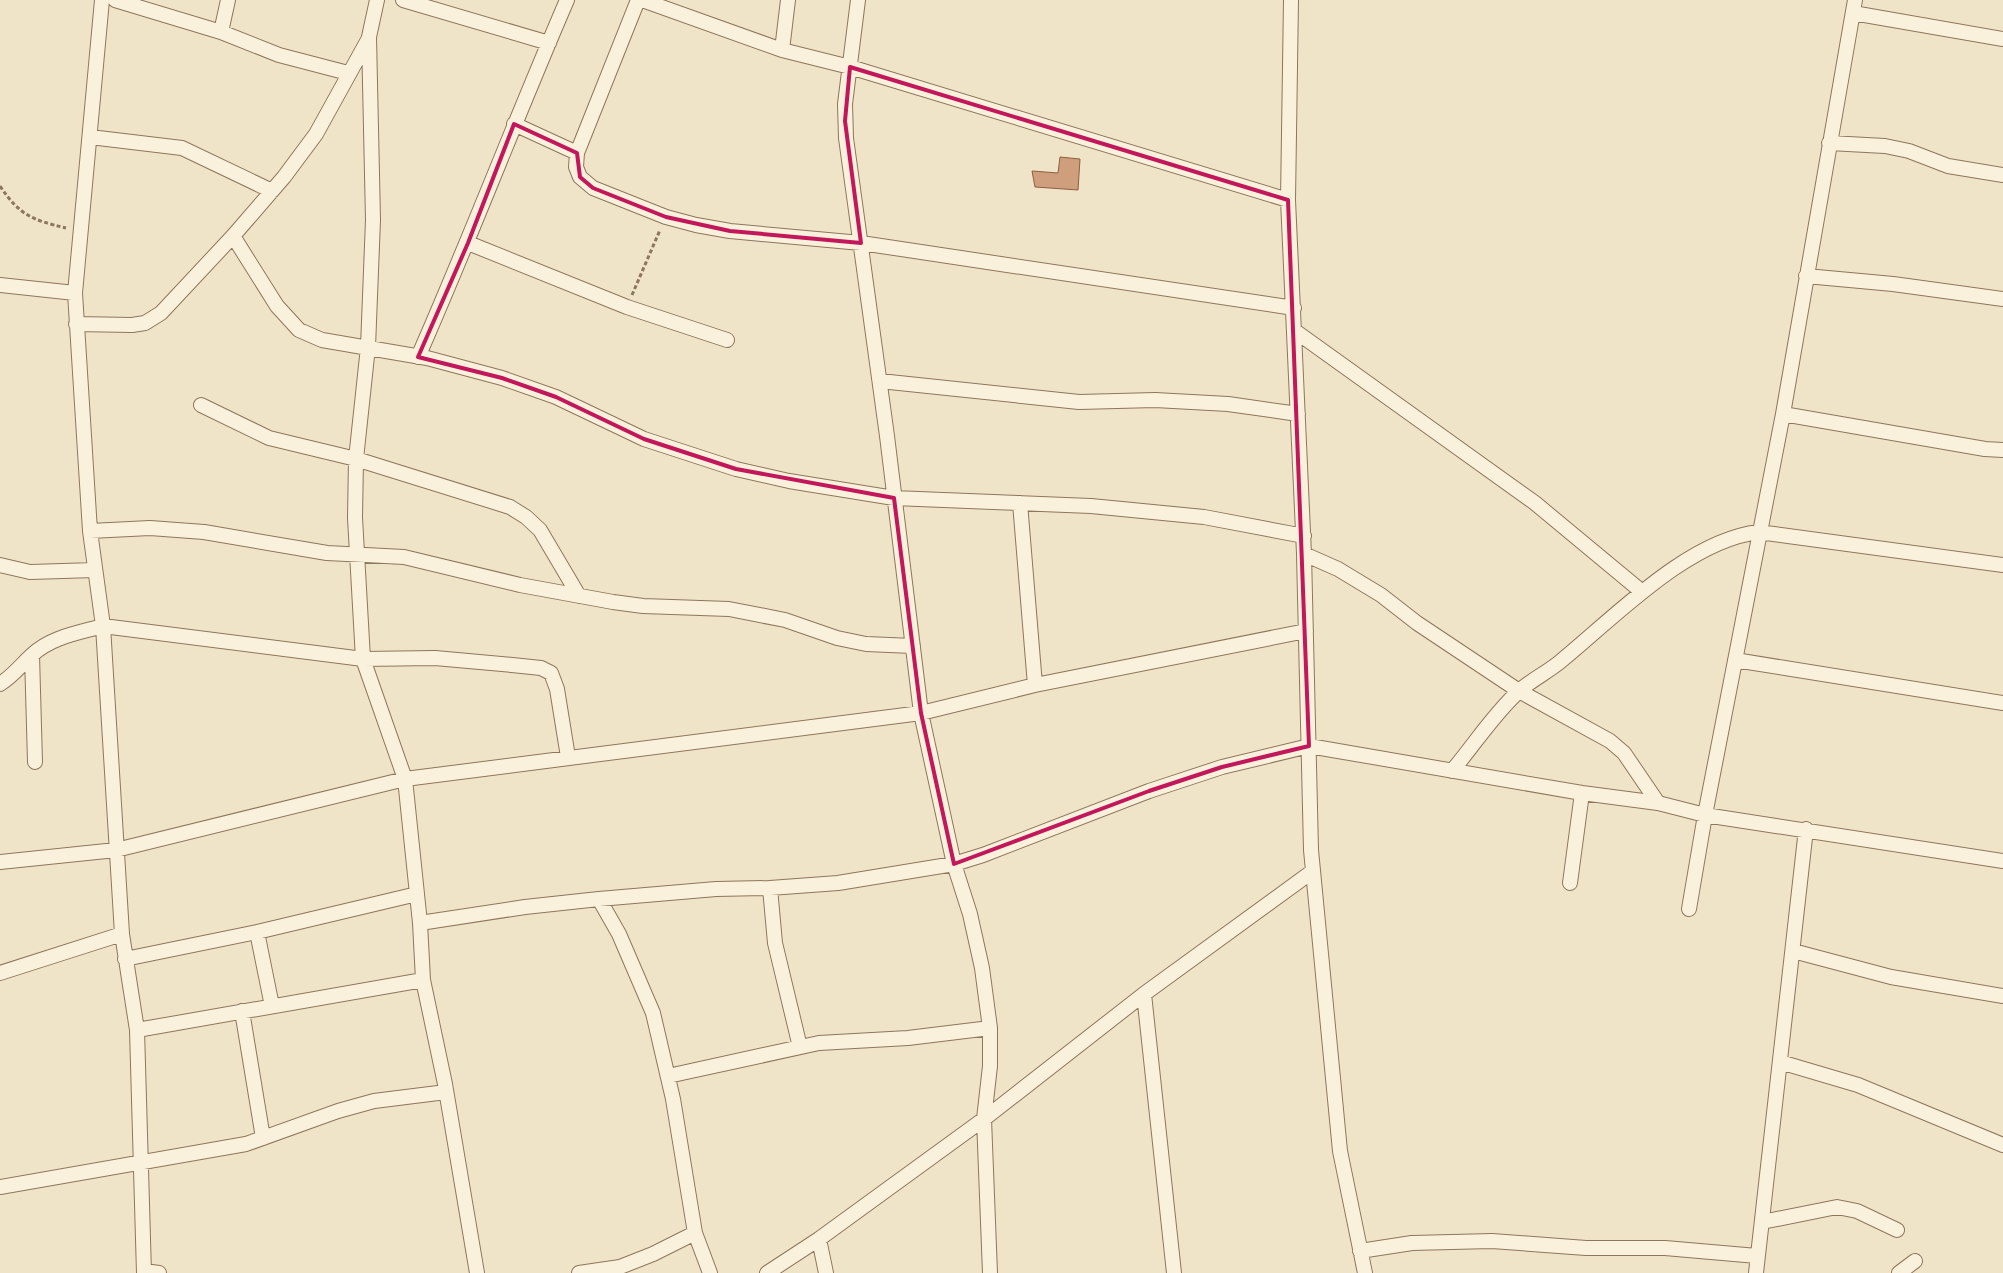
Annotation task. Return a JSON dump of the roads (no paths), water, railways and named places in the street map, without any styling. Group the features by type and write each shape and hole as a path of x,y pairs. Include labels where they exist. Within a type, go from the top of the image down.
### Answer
{"street":[{"path":"102,0 75,293 76,324 90,530 103,626 122,934 137,1030 144,1272 159,1273"},
{"path":"115,0 150,4 279,55 348,73"},
{"path":"221,32 228,0"},
{"path":"377,0 369,37 373,220 368,347 356,459 356,553 363,659 405,779 420,923 423,980 446,1092 477,1273"},
{"path":"403,0 549,43"},
{"path":"418,357 468,243 514,124 567,0"},
{"path":"638,0 577,153 576,167 580,177 593,188 666,217 730,231 862,243 1294,308"},
{"path":"642,0 782,50 850,67 1288,200"},
{"path":"782,50 788,0"},
{"path":"858,0 845,121 880,381 921,713 954,864 970,914 982,968 990,1028 990,1066 984,1120 990,1273"},
{"path":"1291,0 1288,200 1304,536 1313,871 1340,1151 1365,1273"},
{"path":"1689,910 1704,815 1783,414 1854,7 2003,39"},
{"path":"76,324 132,325 145,324 153,320 233,236 272,191 316,134 369,37"},
{"path":"514,124 577,153"},
{"path":"90,137 182,148 272,191"},
{"path":"1829,143 1885,146 1909,151 1948,166 2003,175"},
{"path":"233,236 276,306 300,330 322,340 418,357 502,378 556,397 644,439 736,469 789,481 894,498 1091,506 1204,517 1304,536"},
{"path":"468,243 627,307 727,340"},
{"path":"1806,276 1894,284 2003,299"},
{"path":"0,285 75,293"},
{"path":"1295,332 1535,502 1642,591"},
{"path":"880,381 1078,402 1155,400 1228,404 1298,414"},
{"path":"201,405 269,438 356,459 510,507 526,517 540,530 579,596"},
{"path":"1783,414 1985,449 2003,450"},
{"path":"1020,503 1035,685"},
{"path":"90,530 159,528 223,535 328,553 356,553 404,558 520,585 579,596 643,606 729,609 785,620 837,638 866,644 912,646"},
{"path":"1452,771 1494,718 1519,691 1560,662 1642,591 1722,540 1742,534 1759,532 2003,565"},
{"path":"1304,554 1338,569 1381,595 1417,623 1519,691 1610,741 1624,753 1658,804"},
{"path":"0,565 30,572 95,570"},
{"path":"0,684 12,676 32,655 61,637 103,626 363,659 435,658 541,668 550,673 557,689 568,757"},
{"path":"0,862 116,850 405,779 921,713 1035,685 1306,630"},
{"path":"32,655 35,762"},
{"path":"1735,660 2003,703"},
{"path":"420,923 525,907 716,888 770,888 838,883 954,864 983,855 1149,791 1222,767 1309,746 1582,793 1658,804 1704,815 2003,860"},
{"path":"1570,883 1582,793"},
{"path":"1756,1273 1756,1256 1762,1222 1806,829"},
{"path":"767,1273 819,1239 984,1120 1144,994 1313,871"},
{"path":"770,888 775,943 800,1047"},
{"path":"125,959 257,932 417,894"},
{"path":"599,900 619,934 653,1013 668,1076 695,1233 710,1273"},
{"path":"257,932 272,1006"},
{"path":"0,973 122,934"},
{"path":"1792,951 1891,977 2003,996"},
{"path":"137,1030 423,980"},
{"path":"1144,994 1174,1273"},
{"path":"242,1011 263,1138"},
{"path":"668,1076 819,1043 908,1038 990,1028"},
{"path":"1780,1062 1858,1085 2003,1145"},
{"path":"0,1187 246,1144 338,1111 374,1101 446,1092"},
{"path":"1762,1222 1837,1207 1857,1211 1897,1230"},
{"path":"579,1273 620,1267 653,1254 695,1233"},
{"path":"819,1239 826,1273"},
{"path":"1360,1251 1412,1244 1492,1241 1586,1248 1665,1248 1756,1256"},
{"path":"1899,1273 1915,1261"}]}
